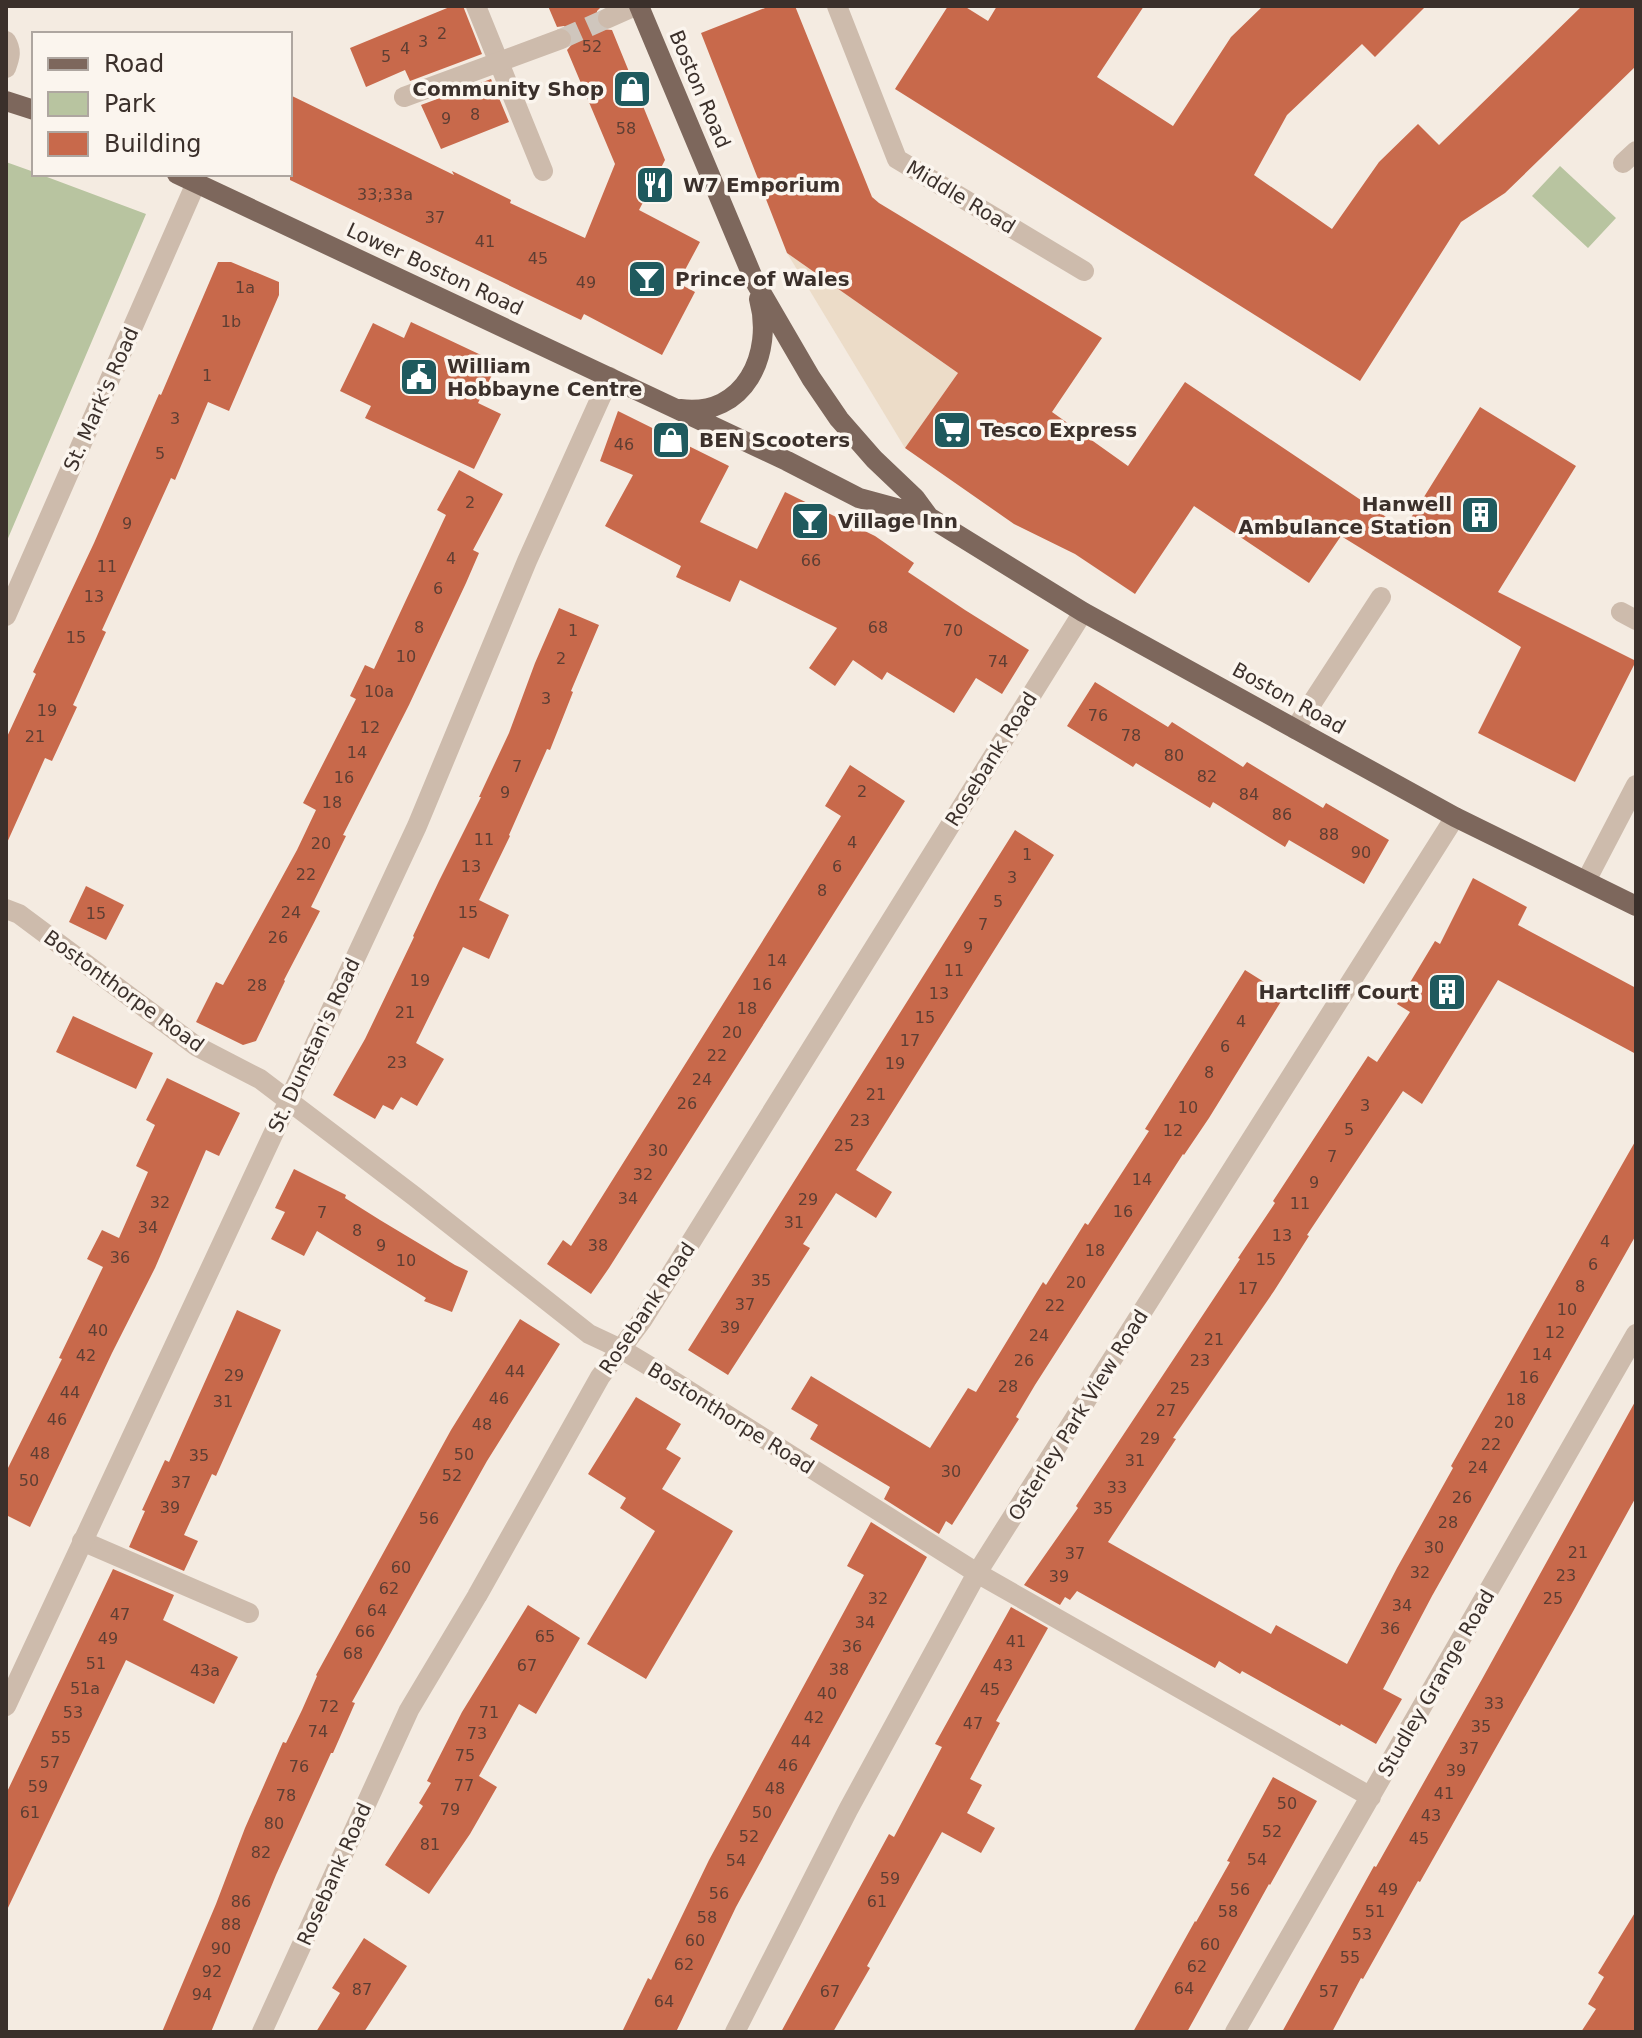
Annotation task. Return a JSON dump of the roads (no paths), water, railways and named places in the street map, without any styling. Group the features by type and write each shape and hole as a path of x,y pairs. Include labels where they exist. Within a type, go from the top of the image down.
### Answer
{"main road":[{"name":"Boston Road","path":"637,6 754,280 811,378 839,419 874,459 915,498 929,517"},
{"path":"6,101 32,109"},
{"name":"Lower Boston Road","path":"181,176 672,408"},
{"name":"Boston Road","path":"672,408 701,410 716,406 741,389 752,377 763,346 764,328 754,280"},
{"name":"Boston Road","path":"672,408 859,498 929,517 1083,612 1295,729 1455,817 1636,906"}],"street":[{"path":"476,6 543,171"},
{"path":"608,18 637,6"},
{"name":"Middle Road","path":"837,6 897,159 1084,271"},
{"path":"404,97 561,39"},
{"name":"St. Mark's Road","path":"6,616 196,183"},
{"name":"St. Dunstan's Road","path":"6,1706 417,826 527,561 610,377"},
{"path":"1295,729 1381,597"},
{"name":"Rosebank Road","path":"262,2032 409,1710 600,1377 651,1306 1083,612"},
{"path":"1586,881 1636,785"},
{"name":"Osterley Park View Road","path":"735,2032 848,1810 977,1573 1455,817"},
{"name":"Bostonthorpe Road","path":"6,909 19,914 196,1046 260,1079 589,1334 621,1349 977,1573 1371,1797"},
{"name":"Studley Grange Road","path":"1235,2032 1636,1334"},
{"path":"82,1541 249,1613"}],"tunnel":[{"path":"561,39 608,18"}],"place":[{"name":"Community Shop","path":"632,89"},
{"name":"W7 Emporium","path":"655,185"},
{"name":"Prince of Wales","path":"647,279"},
{"name":"William Hobbayne Centre","path":"419,377"},
{"name":"Tesco Express","path":"952,430"},
{"name":"BEN Scooters","path":"671,440"},
{"name":"Hanwell Ambulance Station","path":"1480,515"},
{"name":"Village Inn","path":"810,521"},
{"name":"Hartcliff Court","path":"1447,992"}]}
